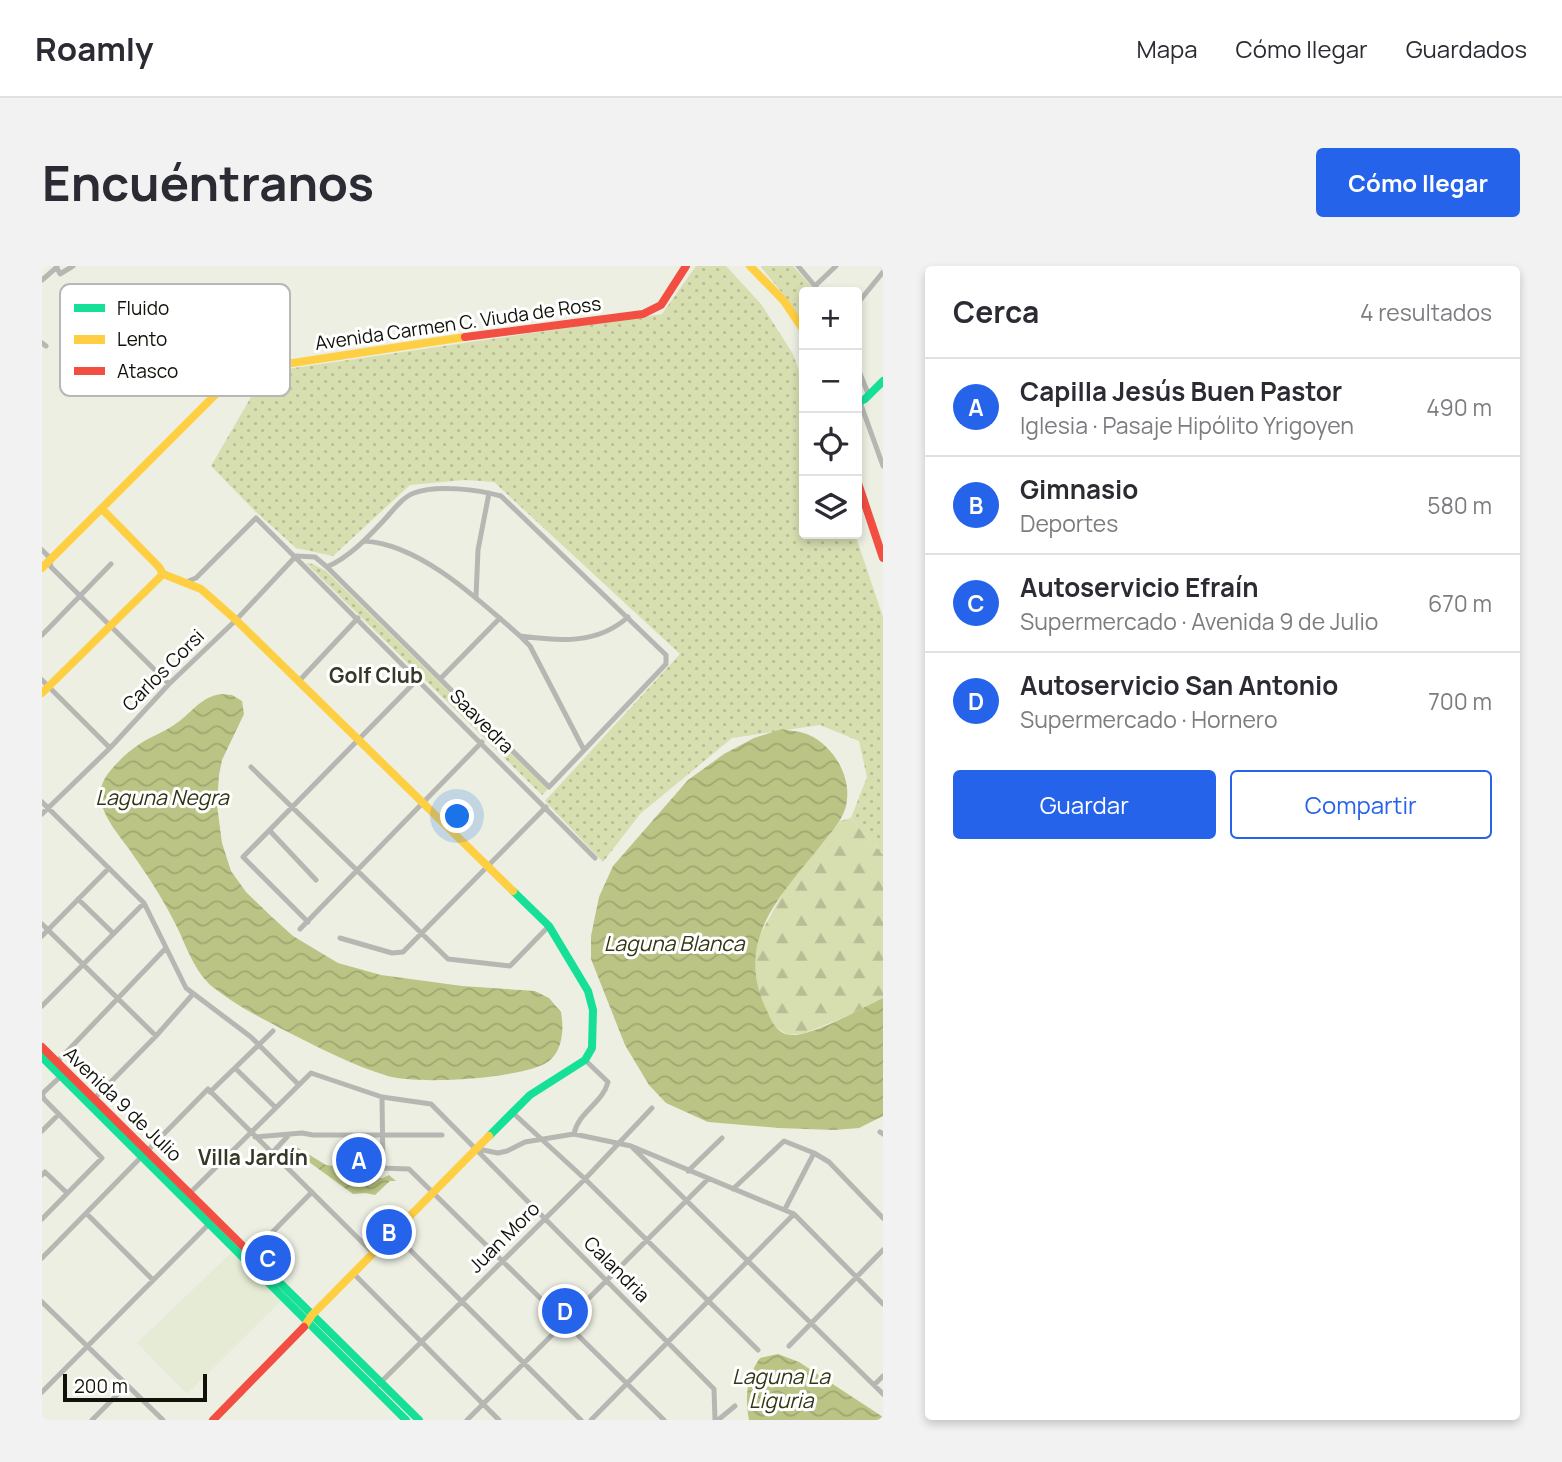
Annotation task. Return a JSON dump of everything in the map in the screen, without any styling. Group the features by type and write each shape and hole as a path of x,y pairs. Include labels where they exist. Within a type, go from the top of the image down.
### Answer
{"street":[{"path":"42,280 56,266 60,274 73,266"},
{"name":"Avenida Carmen C. Viuda de Ross","path":"290,363 643,314 661,305 686,266"},
{"path":"798,266 816,285 836,266"},
{"path":"754,267 784,301 799,324"},
{"path":"862,297 883,268"},
{"path":"862,378 869,396"},
{"path":"862,400 883,381"},
{"name":"Avenida Carmen C. Viuda de Ross","path":"42,568 214,396"},
{"path":"862,413 883,466"},
{"path":"327,567 364,541 414,493 463,489 501,496 666,655 666,664 584,750 530,646 520,636 477,597 446,575 384,542 364,541"},
{"path":"477,597 478,550 489,493"},
{"path":"862,496 883,558"},
{"path":"102,509 163,574 201,589 236,620 550,926 588,991 593,1010 592,1048 585,1060 530,1095 353,1273 213,1420"},
{"name":"Saavedra","path":"186,582 196,578 257,518 595,858"},
{"path":"42,550 51,568 169,684"},
{"name":"Saavedra","path":"296,556 315,557 327,567 549,787 584,750"},
{"name":"Carlos Corsi","path":"42,814 110,748 169,684 236,620 296,556"},
{"path":"42,635 111,564"},
{"path":"110,748 44,687 163,574"},
{"path":"520,636 555,641 587,639 618,626 628,617"},
{"path":"299,681 358,618"},
{"path":"441,678 500,618"},
{"path":"308,922 243,857 418,679"},
{"path":"300,929 482,742"},
{"path":"251,767 449,959 510,966 550,926"},
{"path":"42,802 144,903 186,988 251,1037 298,1084 253,1135 188,1196"},
{"path":"340,939 392,953 403,952 546,807"},
{"path":"270,831 316,880"},
{"path":"42,936 109,868"},
{"path":"78,900 113,933"},
{"path":"42,1006 144,903"},
{"path":"42,924 156,1036"},
{"path":"55,1064 166,948"},
{"path":"92,1101 193,994"},
{"path":"42,1258 273,1031"},
{"name":"Avenida 9 de Julio","path":"42,1047 55,1064 188,1196 209,1224 248,1257 378,1385 419,1420"},
{"name":"Avenida 9 de Julio","path":"42,1057 55,1064"},
{"path":"574,1134 576,1124 606,1091 608,1082 585,1060"},
{"path":"235,1068 275,1107"},
{"path":"42,1220 102,1158 43,1097 64,1073"},
{"name":"Calandria","path":"298,1084 311,1073 382,1097 431,1104 714,1389 714,1419"},
{"path":"209,1091 373,1253"},
{"path":"382,1097 383,1167"},
{"name":"Juan Moro","path":"378,1385 585,1179 652,1108"},
{"path":"513,1113 585,1179 758,1350"},
{"path":"42,1131 59,1114"},
{"path":"477,1150 498,1153 525,1142 574,1134 631,1146 794,1214 883,1304"},
{"path":"253,1135 442,1135"},
{"path":"271,1154 289,1135"},
{"path":"688,1171 722,1138"},
{"path":"733,1189 784,1141 814,1153 829,1163 883,1218"},
{"path":"631,1146 883,1394"},
{"path":"785,1209 814,1153"},
{"path":"352,1167 409,1169 664,1420"},
{"path":"43,1173 67,1193"},
{"path":"467,1420 708,1179"},
{"path":"248,1257 312,1192"},
{"name":"Avenida 9 de Julio","path":"188,1196 216,1217 248,1257"},
{"path":"86,1213 153,1280"},
{"path":"591,1420 794,1214"},
{"path":"42,1392 216,1217"},
{"path":"393,1233 581,1420"},
{"path":"789,1346 883,1250"},
{"path":"353,1273 499,1420"},
{"path":"42,1302 163,1420"},
{"path":"874,1385 883,1376"},
{"name":"Avenida 9 de Julio","path":"378,1385 406,1420"},
{"path":"92,1420 126,1386"},
{"path":"714,1419 735,1406"}],"shaded area":[{"path":"232,1252 281,1301 187,1394 137,1343"}],"green space":[{"path":"696,266 726,266 761,304 793,354 799,371 799,539 857,539 883,617 883,855 851,818 867,777 859,741 820,725 732,738 640,814 603,862 545,801 680,654 494,482 464,480 410,485 333,556 296,548 211,466 252,396 290,396 290,369 662,314"},
{"path":"793,266 812,287 799,287 799,317 787,299 761,267"},
{"path":"306,563 326,571 548,789 542,795"},
{"path":"851,818 883,855 883,998 805,1033 788,1035 774,1026 758,995 753,968 757,940 787,886 840,821"}],"water":[{"name":"Laguna Negra","path":"221,694 232,695 242,701 244,714 222,760 217,805 222,843 231,871 246,892 293,936 338,963 381,975 462,986 535,991 549,998 561,1012 562,1025 560,1045 549,1061 518,1072 470,1079 422,1080 388,1076 347,1061 282,1029 238,1005 207,982 158,893 107,818 101,795 103,783 110,771 127,754 174,725 201,702"},
{"name":"Laguna Blanca","path":"782,729 809,735 832,753 846,780 847,799 838,823 790,884 765,922 755,964 758,988 774,1024 789,1035 823,1027 883,998 883,1116 859,1128 779,1128 708,1122 666,1103 649,1085 625,1045 591,959 591,936 599,897 613,866 688,780 724,754 754,738"},
{"path":"295,1146 326,1165 348,1168 357,1177 383,1178 389,1175 396,1181 390,1181 375,1195 353,1194 309,1162 289,1162 286,1153"},
{"name":"Laguna La Liguria","path":"778,1354 799,1362 883,1417 883,1420 749,1420 747,1396 755,1365 760,1358"}],"traffic: fast":[{"path":"862,400 883,381"},
{"path":"489,1136 530,1095 585,1060 592,1048 593,1010 588,991 549,926 513,891"},
{"path":"42,1057 406,1420"},
{"path":"268,1271 419,1420"}],"traffic: slow":[{"path":"750,266 784,301 799,324"},
{"path":"290,363 465,337"},
{"path":"42,568 214,396"},
{"path":"102,509 163,574 201,589 236,620 513,891"},
{"path":"42,693 163,574"},
{"path":"304,1327 312,1315 489,1136"}],"traffic: jam":[{"path":"465,337 643,314 661,305 686,266"},
{"path":"862,495 883,558"},
{"path":"42,1047 268,1271"},
{"path":"213,1420 304,1327"}],"place":[{"name":"Capilla Jesús Buen Pastor","path":"359,1160"},
{"name":"Gimnasio","path":"389,1232"},
{"name":"Autoservicio Efraín","path":"268,1258"},
{"name":"Autoservicio San Antonio","path":"565,1311"}],"district":[{"name":"Golf Club","path":"376,675"},
{"name":"Villa Jardín","path":"253,1157"}]}
